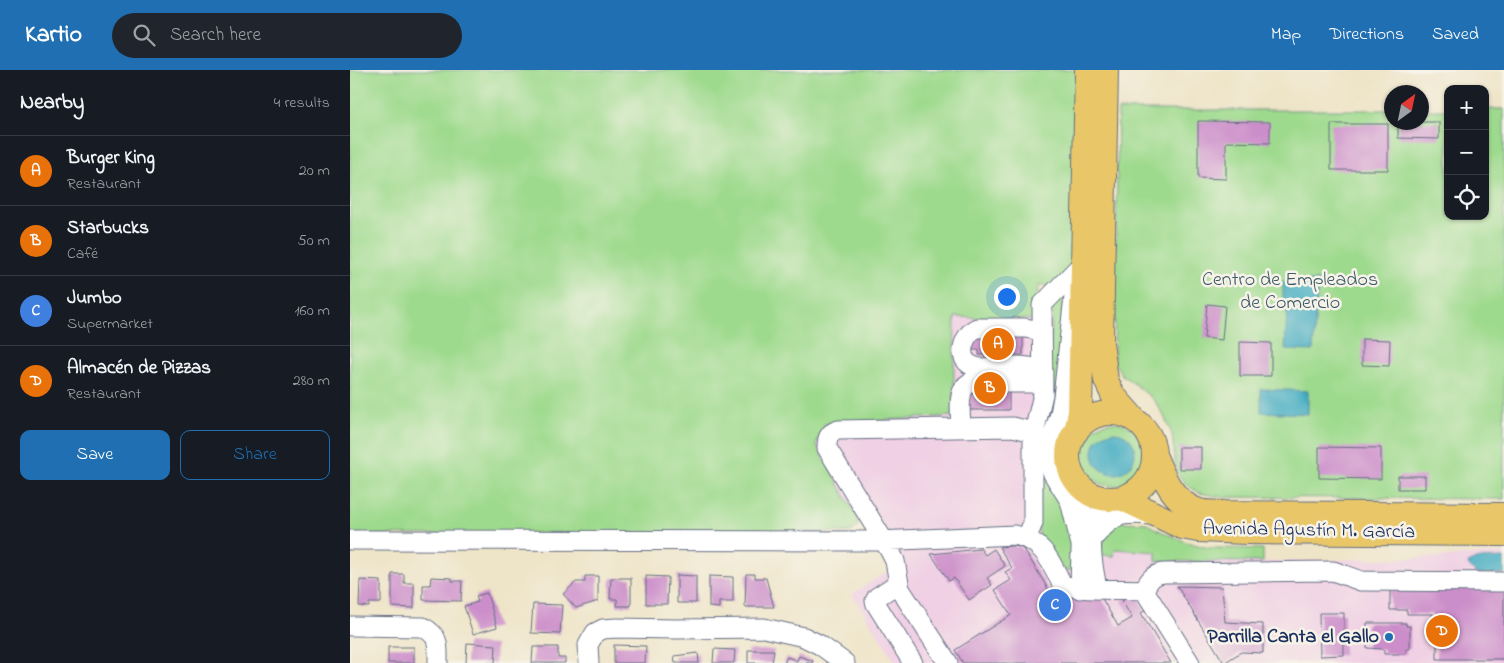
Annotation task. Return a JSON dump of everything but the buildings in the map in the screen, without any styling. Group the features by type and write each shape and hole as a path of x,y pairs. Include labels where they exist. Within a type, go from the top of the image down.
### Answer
{"main road":[{"path":"1087,70 1080,412 1068,456 1070,469 1076,481 1086,490 1097,497 1116,499 1135,492 1143,486 1153,468 1155,457 1152,443 1146,430 1113,395 1106,380 1100,343 1106,70"},
{"path":"1076,432 1085,422 1096,415 1110,413 1136,420"},
{"name":"Avenida Agustín M. García","path":"1155,457 1162,476 1174,494 1184,503 1199,511 1222,513 1504,515"},
{"name":"Avenida Agustín M. García","path":"1116,499 1182,527 1198,530 1504,534"}],"street":[{"path":"1027,537 1033,522 1033,432 1043,394 1042,305 1082,257"},
{"path":"1082,257 1071,309 1063,397 1060,414 1049,446 1049,461 1052,474 1070,501 1087,542 1092,558 1089,589"},
{"path":"1042,331 1025,328 978,328 972,331 964,342 964,358 972,366 980,368 1028,366 1039,369 1043,378"},
{"path":"961,428 961,392 969,383 1043,378"},
{"path":"948,663 900,589 895,561 881,541 827,448 827,438 838,430 1013,427 1033,432"},
{"path":"1076,481 1087,542"},
{"path":"1087,542 1097,519 1116,499"},
{"path":"1087,542 1107,522 1117,516 1136,514 1157,516"},
{"path":"350,540 881,541 1015,535 1027,537 1042,548 1062,584 1065,586 1089,589 1144,590"},
{"path":"1144,590 1151,578 1164,573 1334,571 1360,581 1504,582"},
{"path":"900,589 894,586 877,597 875,601 913,663"},
{"path":"1144,590 1190,663"},
{"path":"350,626 423,627 431,631 437,639 438,663"},
{"path":"589,663 588,645 595,633 603,629 616,628 764,628 804,636 844,663"}],"shaded area":[{"path":"955,316 1052,321 1051,382 1068,571 1074,573 1101,573 1101,555 1113,556 1114,549 1156,552 1156,561 1263,562 1446,557 1504,553 1504,663 896,663 852,594 891,569 856,515 816,444 825,424 953,415"}],"green space":[{"path":"350,70 1084,70 1072,265 1052,286 1038,286 1036,320 955,317 953,416 825,424 816,444 856,515 858,525 851,532 350,535"},
{"name":"Centro de Empleados de Comercio","path":"1489,109 1504,109 1504,499 1222,497 1199,493 1187,485 1176,472 1172,434 1154,400 1122,375 1114,362 1118,110 1384,110 1384,130 1429,130 1429,110 1444,110 1444,220 1489,220"},
{"path":"1068,286 1062,312 1060,382 1046,435 1075,555 1073,569 1068,571 1062,568 1039,534 1035,452 1050,352 1053,299"},
{"path":"1113,422 1125,424 1136,431 1143,442 1145,454 1143,466 1136,477 1125,484 1113,486 1101,484 1090,477 1083,466 1081,454 1083,442 1090,431 1101,424"},
{"path":"1115,522 1146,523 1186,542 1209,548 1263,549 1263,562 1156,561 1156,552 1115,549 1114,556 1101,555 1105,538"}],"water":[{"path":"1318,281 1313,351 1285,350 1287,311 1283,306 1283,282"},
{"path":"1261,389 1308,391 1308,414 1261,412"},
{"path":"1114,432 1129,438 1135,453 1129,468 1114,474 1099,468 1093,453 1099,438"},
{"path":"1504,558 1504,574 1476,574 1468,565 1469,562 1476,559"}],"place":[{"name":"Burger King","path":"998,344"},
{"name":"Starbucks","path":"990,388"},
{"name":"Jumbo","path":"1055,605"},
{"name":"Almacén de Pizzas","path":"1442,631"},
{"name":"Parrilla Canta el Gallo","path":"1389,637"}]}
